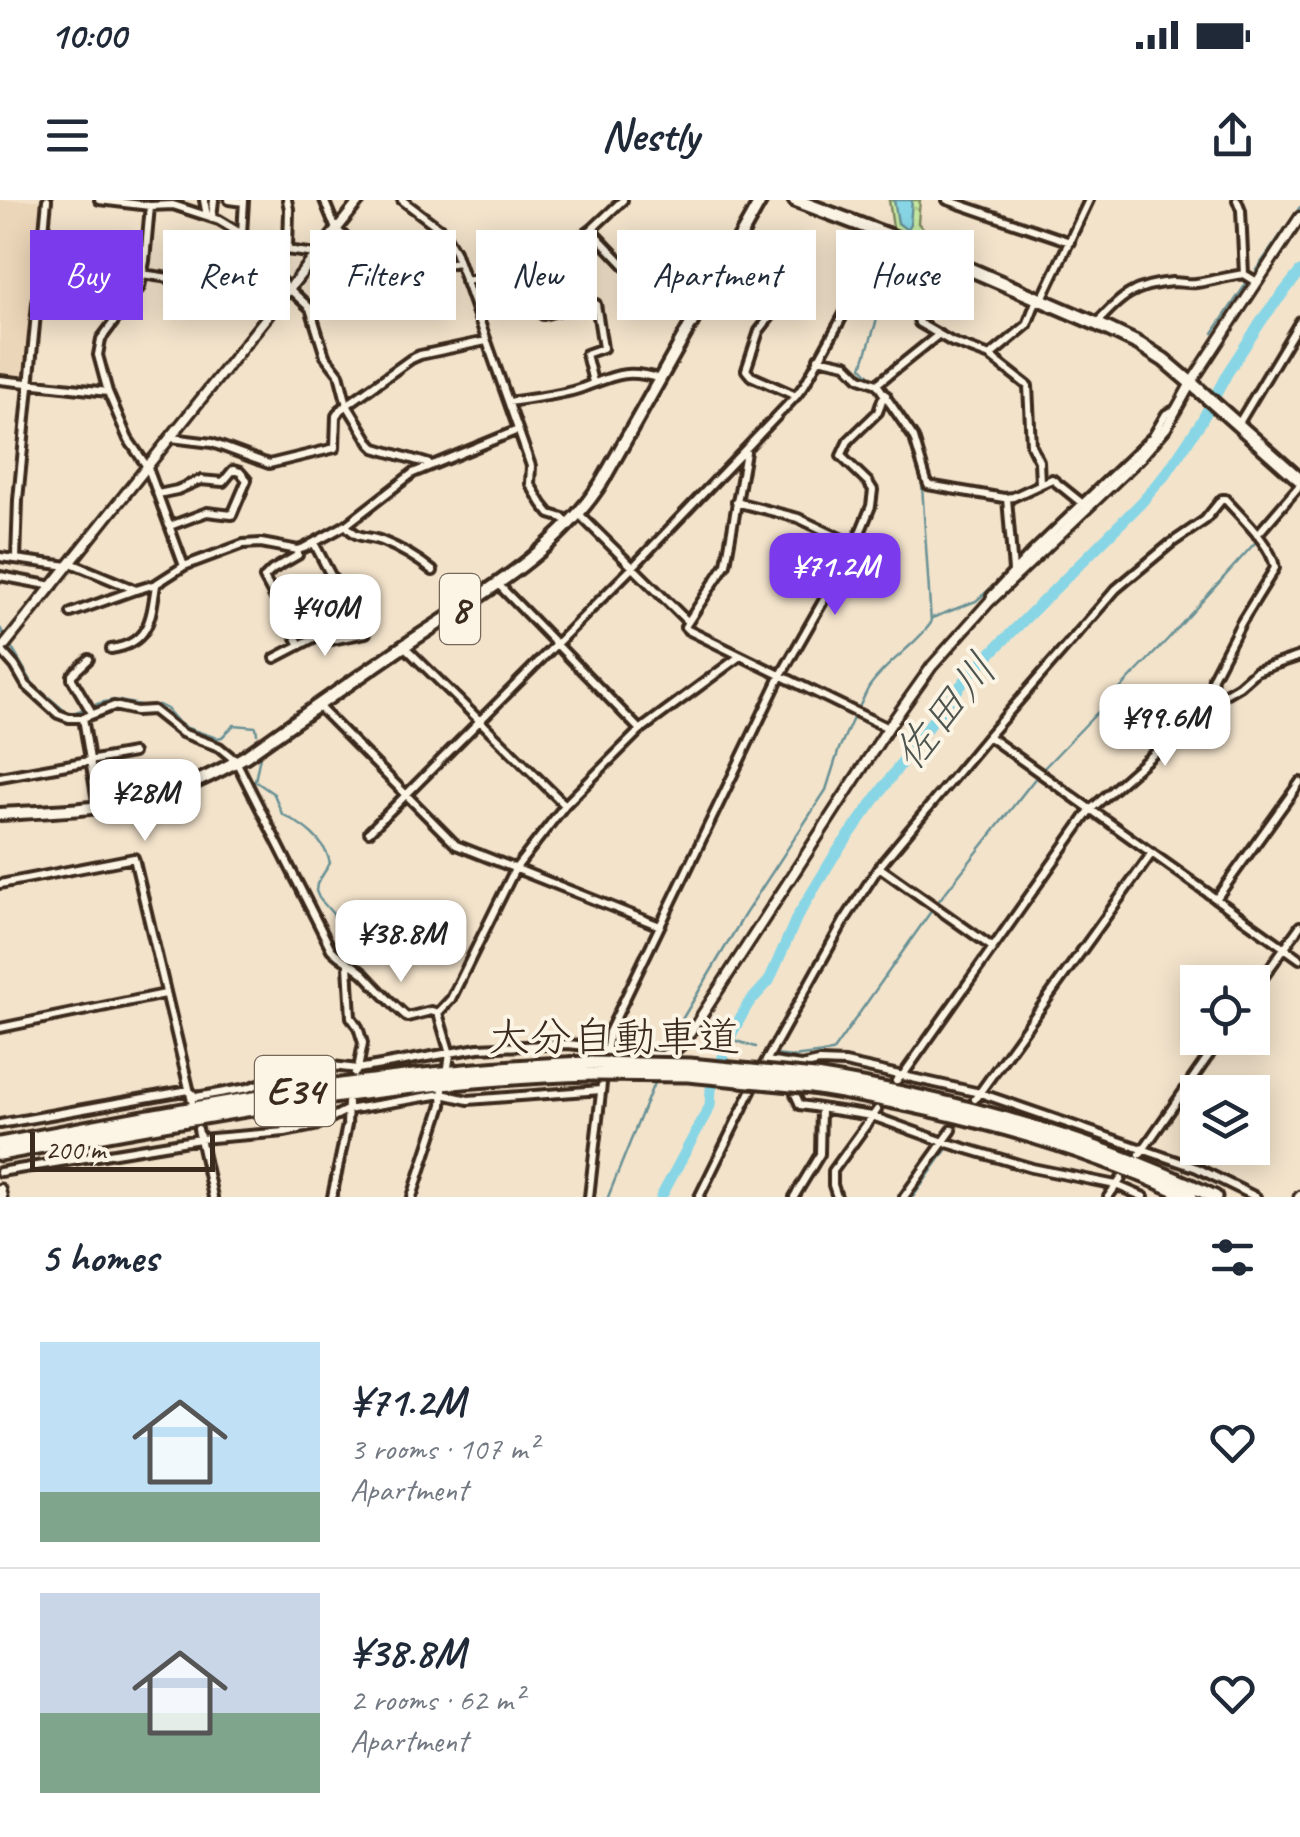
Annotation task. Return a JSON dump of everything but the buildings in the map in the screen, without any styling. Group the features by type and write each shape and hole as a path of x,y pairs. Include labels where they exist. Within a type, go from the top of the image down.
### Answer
{"highway":[{"path":"794,200 875,230"},
{"path":"974,272 1096,324 1164,360 1300,482"},
{"name":"大分自動車道","path":"0,1154 345,1094 592,1068"},
{"name":"大分自動車道","path":"0,1144 344,1084 468,1070 592,1068 813,1082 922,1096 1119,1155 1215,1197"},
{"name":"大分自動車道","path":"813,1082 989,1124 1100,1160 1190,1197"}],"main road":[{"name":"8","path":"745,230 762,200"},
{"name":"8","path":"0,814 154,797 212,774 497,583 580,514 694,320"}],"street":[{"path":"44,230 47,200"},
{"path":"100,200 173,205 234,230"},
{"path":"204,200 210,218"},
{"path":"210,218 214,200"},
{"path":"229,200 244,201 242,230"},
{"path":"287,200 288,230"},
{"path":"324,200 336,230 360,200"},
{"path":"402,200 442,230 455,251 531,466 530,484 550,514 570,525"},
{"path":"592,230 624,200"},
{"path":"947,200 1070,242"},
{"path":"990,356 1027,325 1089,200"},
{"path":"1237,200 1244,274"},
{"path":"143,266 150,206"},
{"path":"189,1090 196,1096 248,1088 321,1066 360,1070 478,1048 568,1044 662,1055 677,1049 932,666 985,607 1141,457 1166,428 1300,217"},
{"path":"597,236 617,258"},
{"path":"290,289 310,262"},
{"path":"1096,324 1118,300 1147,286 1244,274 1257,282"},
{"path":"465,281 476,279"},
{"path":"290,291 310,308 325,356 340,374 347,406 375,448 430,464"},
{"path":"593,382 586,354 603,348 597,310"},
{"path":"16,558 36,320"},
{"path":"115,320 98,346 108,392 128,439 148,468 184,566"},
{"path":"83,718 64,717 46,705 26,685 1,649 265,320"},
{"path":"768,320 746,370 751,376 796,396"},
{"path":"369,832 746,451 805,384 840,320"},
{"path":"918,320 938,335 990,356 1028,386 1031,445 1039,461 1040,483"},
{"path":"1238,425 1300,322"},
{"path":"878,384 938,335"},
{"path":"172,438 212,443 269,464 335,448 336,416 347,406 420,355 486,341"},
{"path":"818,358 846,364 860,378 878,384 914,438 928,486 1008,498 1052,479 1081,503"},
{"path":"509,402 581,388 621,373 660,379"},
{"path":"0,380 108,392"},
{"path":"589,1197 610,1032 781,675 855,545 873,490 842,456 848,441 878,412 886,395"},
{"path":"985,607 1013,569 1153,436 1166,414 1176,410"},
{"path":"71,613 156,584 184,566 252,542 298,550 346,525 430,464 518,430"},
{"path":"746,451 726,564 685,627 888,728"},
{"path":"238,471 245,454"},
{"path":"158,494 200,480 223,482 231,470 238,471 247,482 232,515 208,512 170,526"},
{"path":"1259,537 1300,482"},
{"path":"1008,498 1013,569"},
{"path":"699,1197 766,1061 879,867 1116,589 1226,499 1259,537 1275,568 1213,677 1215,700"},
{"path":"736,502 798,518 855,545"},
{"path":"580,514 688,622"},
{"path":"346,525 352,534 378,539 412,554 434,571"},
{"path":"314,543 340,591"},
{"path":"298,550 298,555 264,578 300,645"},
{"path":"0,557 70,564 136,590"},
{"path":"0,576 53,586"},
{"path":"497,583 640,730"},
{"path":"111,649 126,646 146,631 156,584"},
{"path":"276,658 323,633 327,641 366,634"},
{"path":"404,646 565,805"},
{"path":"438,1012 456,992 515,870 565,805 640,730 740,656"},
{"path":"896,1081 1090,810 1215,700 1256,670 1300,656"},
{"path":"89,659 72,674 72,679 90,710"},
{"path":"83,718 90,710 114,706 154,710 182,733 219,747 236,761 331,949 367,977 404,1016 438,1012"},
{"path":"318,706 456,845 660,926"},
{"path":"83,718 98,806"},
{"path":"988,736 1300,960"},
{"path":"0,776 133,752"},
{"path":"1216,899 1300,782"},
{"path":"977,1096 1152,853"},
{"path":"0,884 134,858 192,1101"},
{"path":"879,867 992,947"},
{"path":"1270,968 1300,926"},
{"path":"351,966 349,1006 363,1043 360,1070"},
{"path":"0,1028 165,994"},
{"path":"438,1012 450,1054 448,1067"},
{"path":"526,1045 526,1058"},
{"path":"1142,1151 1209,1055"},
{"path":"766,1061 801,1066 832,1061 903,1075 1198,1168 1256,1197"},
{"path":"801,1066 795,1094 800,1105 874,1113 944,1142 1032,1168 1119,1182 1144,1197"},
{"path":"0,1124 189,1090"},
{"path":"0,1172 200,1139 285,1132 315,1126 351,1108 443,1092 468,1100 528,1091 601,1090"},
{"path":"412,1197 443,1092"},
{"path":"332,1197 351,1108"},
{"path":"794,1197 820,1154 821,1109"},
{"path":"838,1197 833,1171 874,1113"},
{"path":"285,1132 286,1121"},
{"path":"198,1128 213,1197"},
{"path":"904,1197 952,1130"},
{"path":"1108,1197 1119,1182"},
{"path":"0,1190 2,1197"}],"shaded area":[{"path":"0,200 47,200 44,230 30,230 30,320 36,320 30,379 0,375"}],"green space":[{"path":"889,200 920,200 918,223 924,230 893,230"}],"water":[{"path":"894,200 912,200 907,230 898,223"}],"waterway":[{"path":"1256,270 1300,207"},
{"name":"佐田川","path":"661,1197 710,1106 711,1089 732,1033 748,1004 769,981 797,917 834,856 971,673 1166,474 1264,317 1300,272"},
{"path":"1213,333 1246,284 1243,276"},
{"path":"872,378 862,367 877,320"},
{"path":"858,709 876,678 931,623 922,485 909,437"},
{"path":"1042,770 1300,493"},
{"path":"1043,537 1062,519"},
{"path":"932,618 976,601 1006,575"},
{"path":"0,628 33,684 65,711 73,713 114,700 159,705 187,728 217,738 234,725 256,727 257,734"},
{"path":"669,1048 745,914 826,790 854,716"},
{"path":"261,751 255,781 274,794 282,814 312,834 327,855 330,863 316,891 333,914 345,955 351,960"},
{"path":"937,903 1037,776"},
{"path":"775,1055 832,1052 932,910"},
{"path":"353,967 354,1013 366,1037 362,1076"},
{"path":"730,1039 756,1047"},
{"path":"608,1197 656,1078"},
{"path":"336,1197 356,1100"},
{"path":"913,1197 946,1150"}]}
